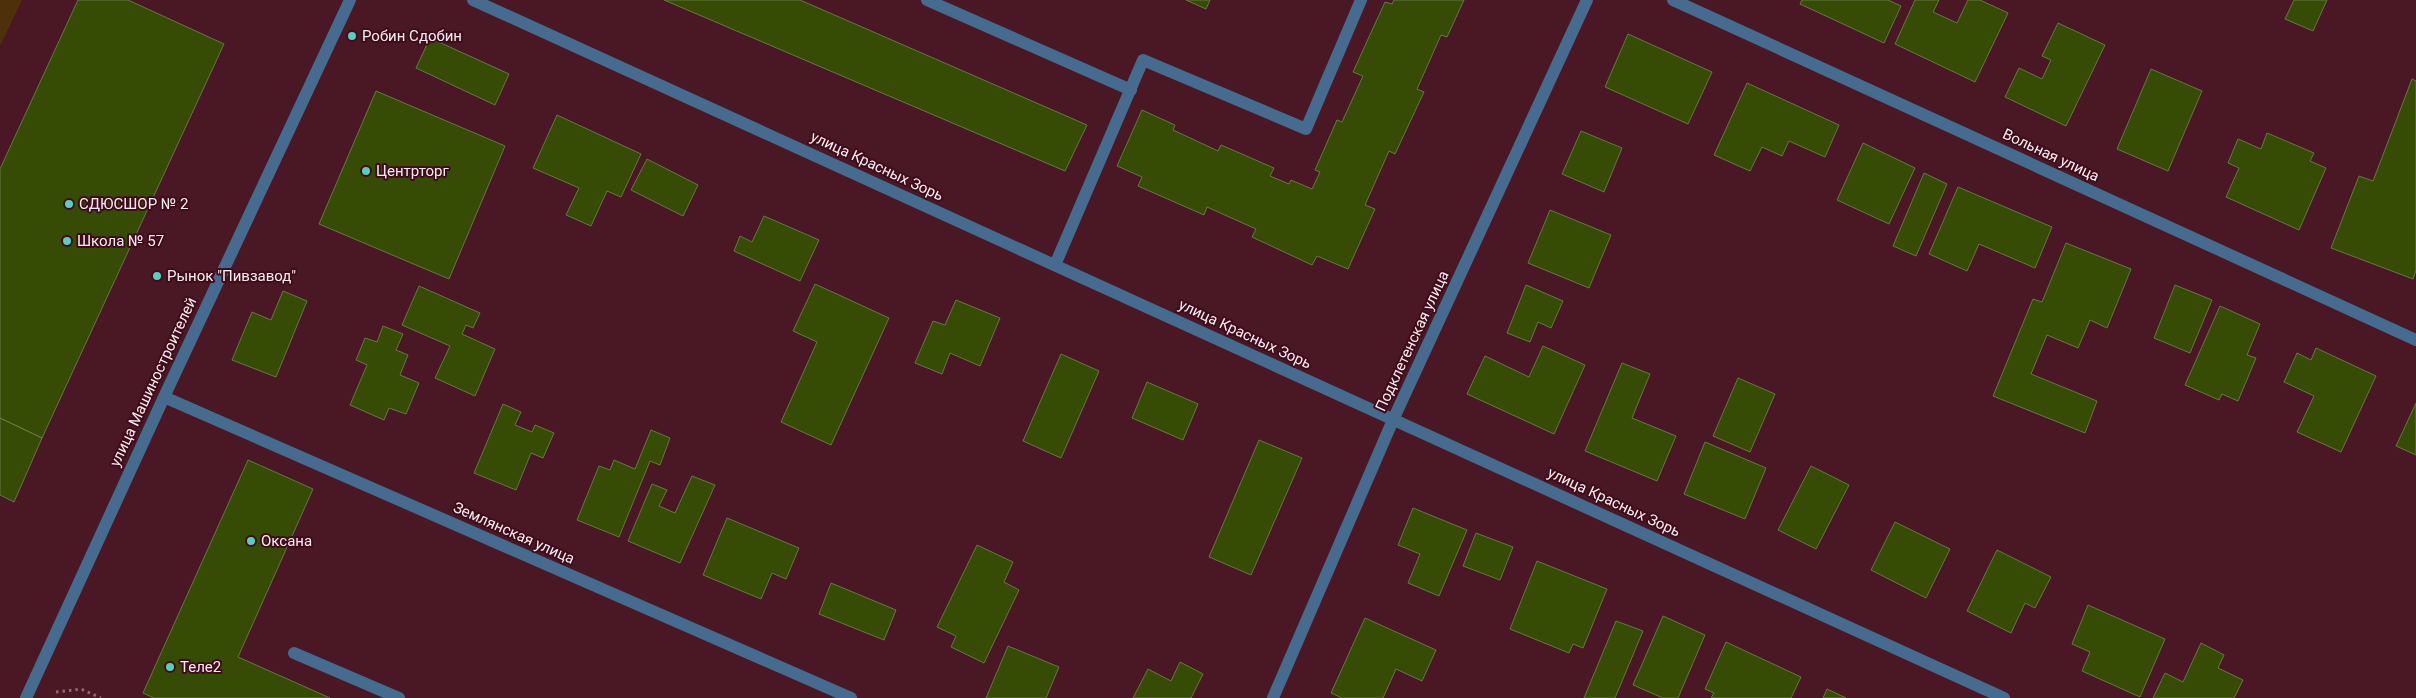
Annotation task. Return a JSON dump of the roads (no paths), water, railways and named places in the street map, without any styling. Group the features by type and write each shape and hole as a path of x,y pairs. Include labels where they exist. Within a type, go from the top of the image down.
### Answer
{"street":[{"name":"улица Машиностроителей","path":"26,698 164,397 350,0"},
{"name":"улица Красных Зорь","path":"474,0 2004,698"},
{"path":"927,0 1131,90"},
{"path":"1055,265 1143,60 1306,130 1361,0"},
{"name":"Подклетенская улица","path":"1273,698 1393,420 1587,0"},
{"name":"Вольная улица","path":"1673,0 2416,340"},
{"name":"Землянская улица","path":"164,397 851,698"},
{"path":"294,653 399,698"}],"place":[{"name":"Робин Сдобин","path":"352,36"},
{"name":"Центрторг","path":"366,171"},
{"name":"СДЮСШОР № 2","path":"69,204"},
{"name":"Школа № 57","path":"67,241"},
{"name":"Рынок \"Пивзавод\"","path":"157,276"},
{"name":"Оксана","path":"251,541"},
{"name":"Теле2","path":"170,667"}]}
